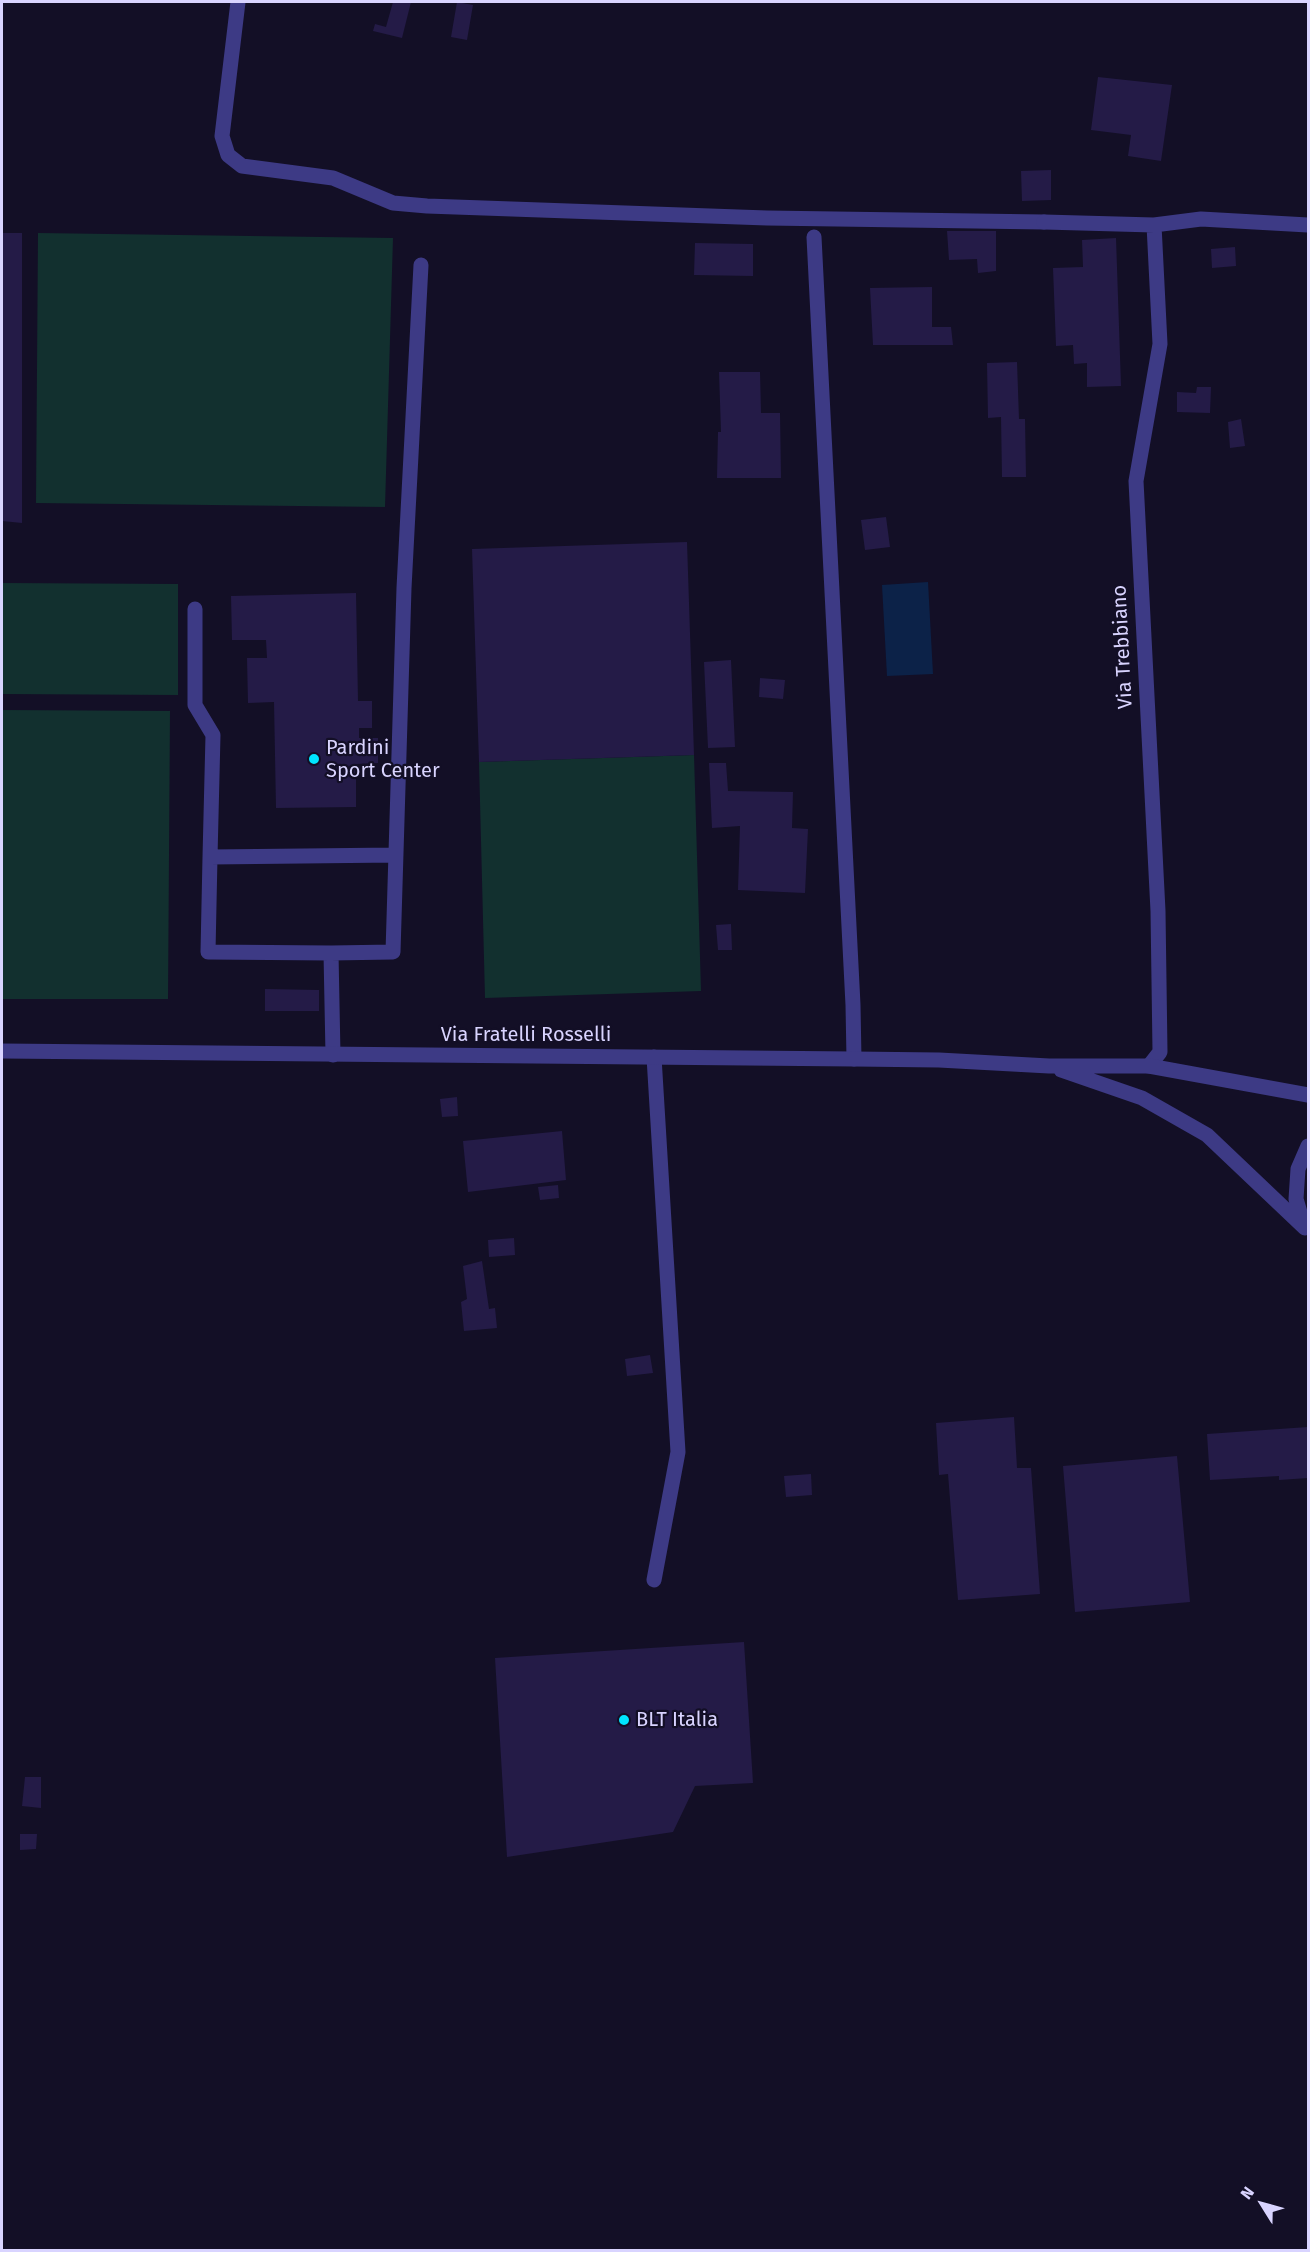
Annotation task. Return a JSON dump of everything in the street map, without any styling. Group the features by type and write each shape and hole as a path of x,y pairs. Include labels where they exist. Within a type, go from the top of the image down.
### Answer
{"street":[{"path":"238,2 222,136 228,155 242,166 333,178 393,203 767,218 1154,225 1202,219 1308,225"},
{"name":"Via Trebbiano","path":"1149,1066 1160,1052 1158,922 1136,481 1160,344 1154,225"},
{"path":"814,237 854,1059"},
{"path":"195,609 195,705 213,735 208,952 393,952 404,588 421,265"},
{"path":"210,857 396,855"},
{"path":"331,953 333,1055"},
{"name":"Via Fratelli Rosselli","path":"2,1051 854,1059 1049,1066 1149,1066 1308,1095"},
{"path":"654,1057 678,1452 654,1580"},
{"name":"Via Fratelli Rosselli","path":"1049,1066 1142,1098 1207,1135 1307,1231"},
{"path":"1307,1231 1296,1199 1298,1168 1308,1146"}],"green space":[{"path":"38,233 393,238 385,507 36,503"},
{"path":"2,583 178,584 178,695 2,694"},
{"path":"2,710 170,711 168,999 2,999"},
{"path":"694,755 701,991 485,998 479,762"}],"water":[{"path":"928,582 933,674 887,676 882,585"}],"building":[{"path":"393,2 411,2 402,38 373,31 375,24 386,27"},
{"path":"457,2 473,5 467,40 451,37"},
{"path":"1098,77 1172,85 1161,161 1128,156 1131,135 1091,130"},
{"path":"1051,170 1051,200 1022,201 1021,171"},
{"path":"947,231 996,231 996,271 978,273 977,259 949,260"},
{"path":"2,233 22,233 22,523 2,521"},
{"path":"1116,238 1121,386 1087,387 1087,363 1074,364 1073,345 1056,346 1053,268 1083,267 1082,240"},
{"path":"695,243 753,244 753,276 694,275"},
{"path":"1235,247 1236,266 1212,268 1211,249"},
{"path":"932,287 932,327 951,327 953,345 873,345 870,288"},
{"path":"1017,362 1019,419 1025,419 1026,477 1002,477 1001,417 988,418 987,363"},
{"path":"719,372 760,372 761,413 780,413 781,478 717,478 718,432 721,432"},
{"path":"1197,387 1211,387 1210,413 1177,412 1177,392 1196,393"},
{"path":"1241,419 1245,446 1230,448 1228,422"},
{"path":"886,517 890,547 865,550 861,520"},
{"path":"687,542 694,755 479,762 472,549"},
{"path":"356,593 358,701 372,701 372,728 359,728 359,738 378,738 378,763 356,764 356,807 276,808 274,702 248,703 247,658 267,658 266,640 232,640 231,596"},
{"path":"731,660 735,747 708,748 704,662"},
{"path":"760,678 785,680 783,699 759,697"},
{"path":"709,763 726,763 728,791 793,792 792,828 808,829 805,893 738,890 740,826 712,828"},
{"path":"731,924 732,950 718,950 716,925"},
{"path":"265,989 319,990 319,1011 265,1011"},
{"path":"457,1097 458,1116 442,1117 440,1099"},
{"path":"562,1131 566,1180 468,1192 463,1141"},
{"path":"558,1185 559,1198 540,1200 538,1187"},
{"path":"514,1238 515,1255 489,1257 488,1240"},
{"path":"482,1261 489,1309 495,1308 497,1328 464,1331 461,1302 467,1299 463,1266"},
{"path":"650,1355 653,1373 627,1376 625,1359"},
{"path":"1014,1417 1017,1468 1031,1468 1040,1594 958,1600 948,1474 939,1475 936,1423"},
{"path":"1308,1427 1308,1478 1279,1480 1279,1476 1210,1480 1207,1434"},
{"path":"1177,1456 1190,1602 1075,1612 1063,1466"},
{"path":"811,1474 812,1495 786,1497 784,1476"},
{"name":"BLT Italia","path":"744,1642 753,1783 695,1786 673,1832 507,1857 495,1658"},
{"path":"25,1777 41,1777 41,1808 22,1806"},
{"path":"20,1834 37,1834 36,1849 20,1850"}],"place":[{"name":"Pardini Sport Center","path":"314,759"},
{"name":"BLT Italia","path":"624,1720"}]}
